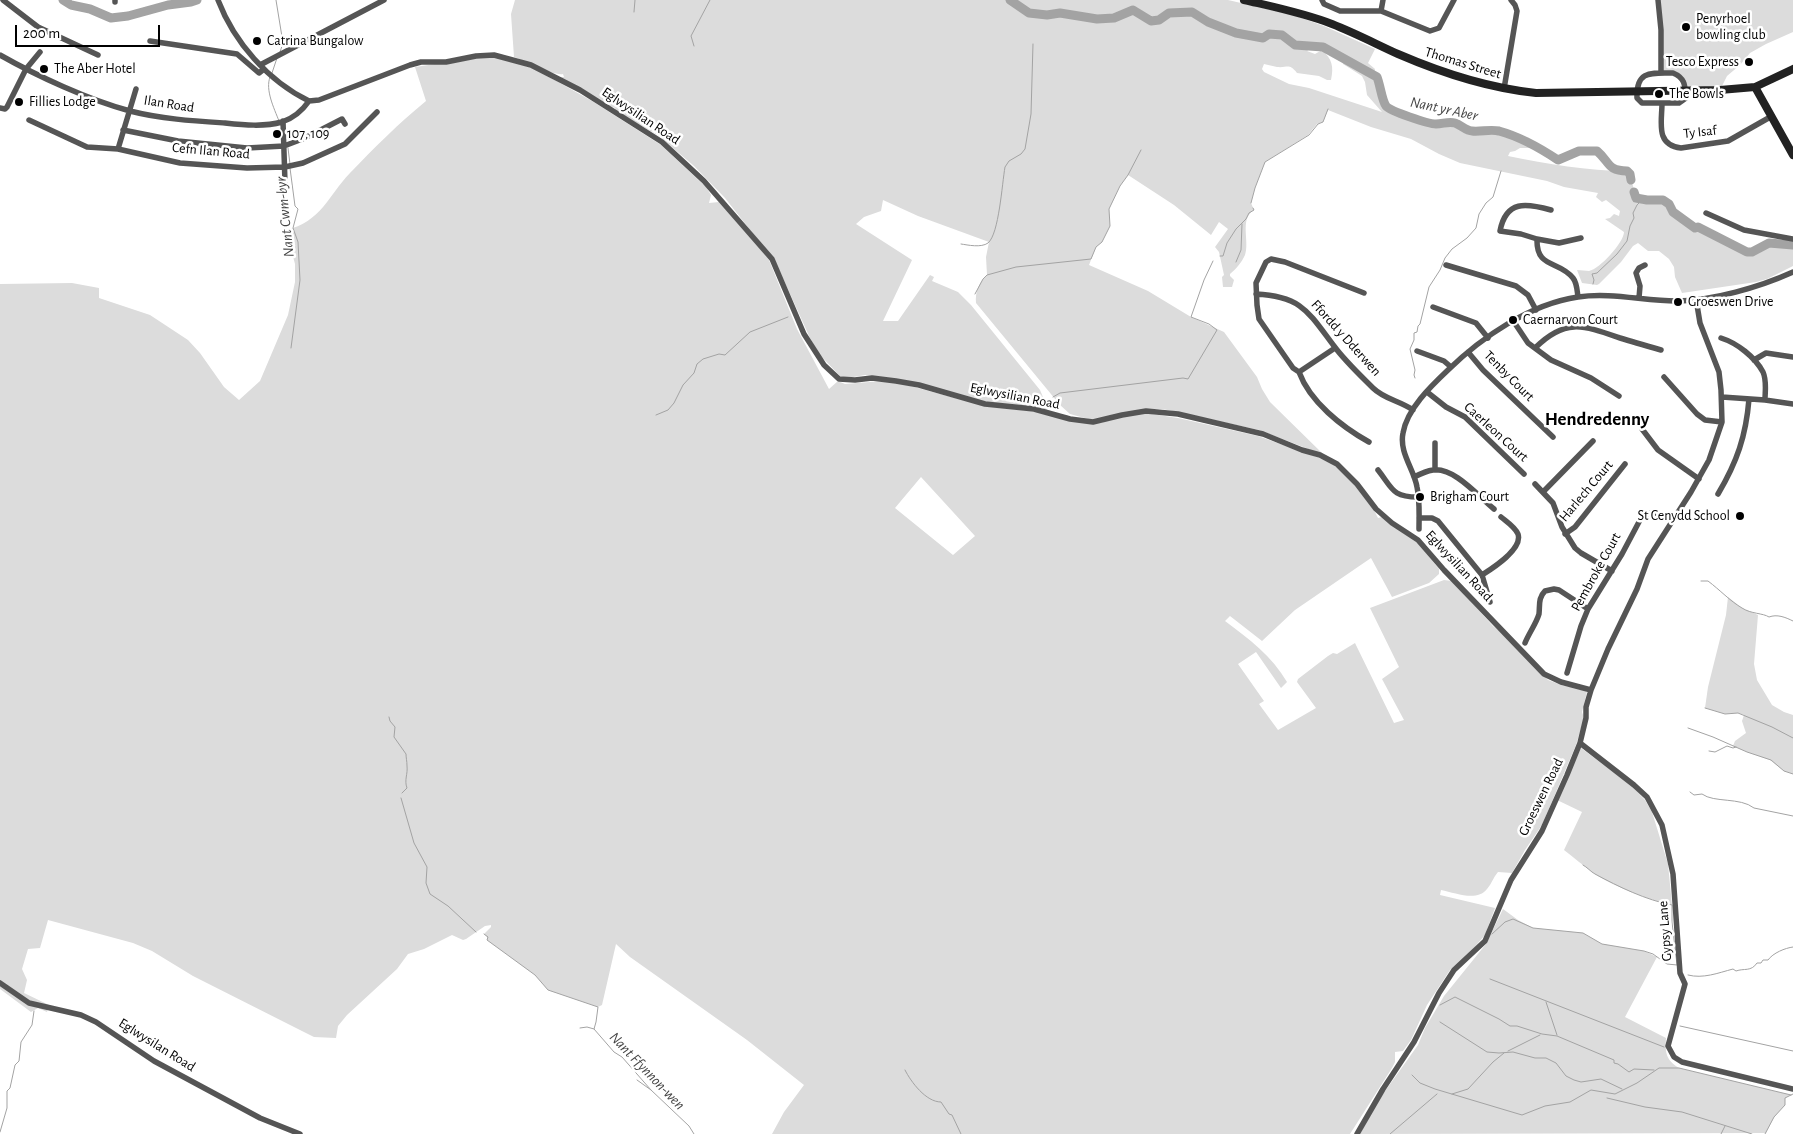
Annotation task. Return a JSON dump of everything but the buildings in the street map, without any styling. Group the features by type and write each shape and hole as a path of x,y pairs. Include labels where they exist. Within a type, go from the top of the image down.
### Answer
{"main road":[{"name":"Thomas Street","path":"1244,0 1305,14 1354,33 1434,69 1477,83 1504,89 1536,93 1720,90 1755,87"},
{"path":"1793,69 1755,87 1793,155"}],"street":[{"path":"3,0 38,27 98,55"},
{"path":"218,0 225,19 233,32 262,67 281,83 309,101"},
{"path":"150,41 237,54 260,73 262,67 384,0"},
{"path":"1322,0 1324,4 1340,11 1381,12 1425,31 1433,31 1439,28 1454,0"},
{"path":"1381,12 1383,0"},
{"path":"1504,89 1517,11 1511,0"},
{"path":"1658,0 1661,73"},
{"path":"1,108 7,107 26,69 40,52"},
{"name":"Ilan Road","path":"0,55 26,69 130,111 190,121 254,125 283,121 300,113 309,101"},
{"name":"Eglwysilian Road","path":"309,101 319,100 421,62 446,62 468,57 494,55 531,65 580,90 662,142 704,181 772,259 804,334 824,365 839,379 872,378 896,380 985,404 1034,409 1070,419 1093,422 1122,415 1146,412 1178,414 1263,434 1302,450 1320,455 1337,464 1358,484 1376,509 1392,523 1418,540 1444,570 1544,674 1561,682 1591,690"},
{"path":"1661,73 1673,73 1679,76 1685,83 1686,98 1679,103 1642,103 1637,98 1636,91 1640,79 1647,74 1661,73"},
{"path":"118,149 136,90"},
{"name":"Ty Isaf","path":"1662,103 1663,137 1674,147 1721,143 1733,139 1772,116"},
{"name":"Cefn Ilan Road","path":"29,120 87,147 118,149 180,163 247,168 285,167 303,164 345,144 377,112"},
{"path":"123,130 178,141 247,148 284,146 342,120 344,124"},
{"path":"283,121 285,183"},
{"path":"1551,210 1535,205 1523,205 1513,208 1504,218 1500,231 1559,243 1581,238"},
{"path":"1706,213 1744,230 1793,239"},
{"path":"1538,239 1540,256 1546,262 1571,276 1576,282 1578,297"},
{"path":"1364,293 1285,262 1271,259 1266,262 1256,282 1259,318 1293,368 1299,372 1308,390 1352,432 1369,442"},
{"path":"1446,265 1516,286 1528,296 1536,310"},
{"path":"1639,298 1640,286 1636,273 1639,268 1645,265"},
{"path":"1419,529 1418,497 1414,477 1405,456 1402,441 1406,423 1427,392 1451,366 1488,338 1536,310 1578,297 1608,295 1677,301 1696,299 1767,284 1793,272"},
{"name":"Ffordd y Dderwen","path":"1256,294 1282,297 1297,303 1307,310 1335,348 1378,392 1413,410"},
{"path":"1642,429 1658,450 1698,479 1709,460 1722,422 1722,397 1719,372 1700,323 1696,299"},
{"path":"1433,307 1476,323 1488,338"},
{"path":"1514,322 1524,338 1557,364 1591,378 1619,396"},
{"path":"1535,348 1554,332 1572,326 1592,328 1661,350"},
{"path":"1721,338 1734,342 1754,360 1763,373 1766,385 1765,400"},
{"path":"1299,372 1335,348"},
{"path":"1417,351 1444,360 1451,366"},
{"name":"Tenby Court","path":"1468,352 1483,370 1553,437"},
{"path":"1754,360 1766,352 1793,358"},
{"path":"1664,377 1697,414 1705,420 1722,422"},
{"name":"Caerleon Court","path":"1427,392 1446,408 1465,417 1524,474"},
{"path":"1722,397 1793,404"},
{"path":"1718,494 1732,471 1742,444 1748,422 1750,399"},
{"path":"1544,492 1593,441"},
{"path":"1434,443 1435,470"},
{"name":"Harlech Court","path":"1566,534 1575,527 1625,464"},
{"path":"1378,470 1396,494 1403,497 1418,497"},
{"path":"1414,477 1435,470 1445,470 1454,474 1494,509"},
{"name":"Groeswen Road","path":"1357,1134 1383,1089 1414,1042 1454,970 1485,941 1511,880 1542,831 1580,743 1591,690 1611,641 1637,589 1648,559 1698,479"},
{"path":"1535,484 1553,503 1566,534 1581,553 1612,571"},
{"name":"Pembroke Court","path":"1567,673 1588,609 1643,516 1652,512 1658,512 1672,519"},
{"path":"1482,575 1503,560 1517,545 1519,540 1516,532 1501,516"},
{"path":"1419,518 1438,520 1482,575 1490,602"},
{"path":"1525,643 1535,625 1542,594 1545,591 1559,590 1588,609"},
{"name":"Gypsy Lane","path":"1580,743 1647,797 1662,825 1673,874 1680,973 1685,984 1668,1046 1674,1057 1682,1062 1793,1089"},
{"name":"Eglwysilan Road","path":"0,983 29,1003 81,1015 96,1022 154,1061 260,1118 300,1134"}],"shaded area":[{"path":"515,0 1228,0 1293,15 1324,26 1375,49 1368,63 1375,69 1374,75 1380,84 1384,104 1391,110 1423,122 1436,124 1455,123 1472,131 1498,131 1539,148 1520,148 1510,152 1508,156 1597,170 1627,171 1630,174 1636,198 1663,200 1669,204 1673,212 1694,228 1698,227 1747,252 1752,252 1769,243 1793,245 1793,266 1767,279 1756,282 1682,293 1675,277 1674,267 1669,259 1659,251 1648,251 1638,243 1633,246 1621,262 1599,284 1582,283 1577,270 1589,271 1599,265 1616,248 1624,232 1605,219 1610,218 1614,214 1619,216 1620,211 1606,200 1602,202 1596,197 1598,193 1460,163 1411,139 1371,127 1328,110 1323,122 1317,124 1308,135 1265,162 1251,203 1254,210 1247,219 1245,255 1230,274 1234,280 1232,287 1223,287 1222,277 1224,275 1219,252 1215,247 1228,229 1219,222 1211,235 1174,205 1128,175 1120,186 1109,209 1110,226 1102,242 1096,247 1089,265 1148,291 1191,317 1224,332 1257,377 1270,402 1324,455 1259,430 1162,409 1145,409 1092,420 1070,414 1060,405 976,303 978,288 987,275 986,257 989,242 918,216 883,200 881,211 864,217 856,224 912,260 883,321 898,321 930,275 934,277 932,281 958,292 971,305 1040,390 1048,409 985,403 890,378 865,375 848,378 840,376 818,353 776,263 725,198 694,166 659,136 616,111 615,108 560,77 564,77 563,74 546,71 514,57 511,14","holes":["1315,46 1323,47 1341,56 1343,64 1362,76 1367,95 1382,112 1309,88 1289,84 1264,72 1262,69 1264,64 1288,67 1297,73 1331,80 1332,67 1328,57 1322,50 1315,54 1307,51"]},
{"path":"1658,0 1793,0 1793,32 1750,53 1727,76 1720,90 1685,90 1679,76 1661,73"},
{"path":"495,57 535,69 592,101 661,145 706,187 711,195 709,203 719,202 737,220 769,260 797,329 829,389 838,381 845,384 882,381 903,384 985,406 1039,412 1079,422 1145,413 1178,418 1258,436 1328,461 1346,474 1378,518 1382,517 1416,541 1439,569 1439,574 1429,583 1392,597 1371,558 1295,610 1262,641 1230,616 1225,621 1267,656 1287,682 1281,688 1256,652 1238,664 1264,701 1259,704 1278,730 1316,708 1297,682 1298,679 1328,656 1333,653 1337,654 1355,643 1394,723 1404,720 1382,679 1399,667 1370,608 1444,580 1452,581 1493,626 1548,680 1564,686 1580,688 1587,692 1582,712 1584,718 1576,745 1542,825 1512,873 1498,872 1487,889 1478,895 1466,896 1441,890 1440,895 1495,908 1485,935 1466,957 1450,970 1427,1005 1411,1040 1403,1051 1395,1052 1395,1062 1392,1068 1350,1134 772,1134 784,1112 804,1085 747,1040 630,957 616,944 602,1005 598,1007 548,990 535,975 487,940 484,934 491,925 485,926 466,939 463,940 452,935 424,949 408,954 397,969 347,1015 338,1026 336,1038 314,1037 193,976 152,951 133,943 48,920 40,948 28,949 22,969 27,980 24,993 49,1005 47,1012 38,1008 31,1012 0,989 0,284 72,283 99,288 99,298 150,315 188,340 200,353 224,387 239,400 260,381 288,315 295,282 295,264 286,230 308,221 316,215 359,164 396,127 426,101 415,67","holes":["921,477 975,536 953,555 895,508"]},
{"path":"1728,597 1742,608 1758,615 1754,664 1757,680 1772,705 1793,715 1793,774 1784,771 1770,760 1733,746 1735,741 1746,733 1742,721 1744,715 1738,713 1725,714 1705,708 1708,687 1726,615"},
{"path":"1581,748 1632,786 1645,800 1652,812 1668,864 1672,905 1642,896 1599,877 1564,850 1582,812 1557,800"},
{"path":"1503,909 1533,928 1583,933 1602,944 1644,951 1657,957 1625,1017 1666,1038 1667,1056 1679,1068 1791,1095 1785,1098 1785,1105 1774,1117 1766,1133 1360,1134 1378,1101 1418,1045 1425,1028 1444,996 1486,944"}],"waterway":[{"name":"Nant yr Aber","path":"63,0 71,5 90,9 111,18 128,16 168,5 197,0"},
{"name":"Nant Cwm-byr","path":"276,0 283,43 280,52"},
{"path":"634,12 635,0"},
{"path":"694,46 691,36 710,0"},
{"name":"Nant yr Aber","path":"1010,0 1029,13 1047,15 1060,13 1097,19 1114,18 1133,10 1151,21 1159,20 1169,13 1192,12 1208,22 1236,33 1263,38 1269,34 1282,35 1295,45 1323,47 1377,77 1386,106 1401,114 1432,123 1455,123 1470,131 1499,131 1530,143 1558,160 1579,151 1597,151 1612,168 1627,171 1630,174 1631,180"},
{"path":"961,244 982,245 988,243 992,238 1000,208 1005,167 1009,161 1021,154 1025,149 1031,114 1033,44"},
{"name":"Nant Cwm-byr","path":"272,73 277,58"},
{"name":"Nant Cwm-byr","path":"270,77 269,93 279,121"},
{"path":"1251,203 1265,162 1309,135 1318,124 1323,122 1328,109"},
{"name":"Nant Cwm-byr","path":"288,148 290,164"},
{"path":"975,294 987,275 1016,267 1091,259 1096,247 1102,242 1110,226 1109,209 1141,150"},
{"name":"Nant Cwm-byr","path":"290,168 295,206 298,209 293,228 298,242 300,280 291,348"},
{"path":"1415,378 1410,349 1414,340 1414,333 1417,332 1420,324 1429,287 1452,249 1467,238 1476,228 1479,214 1486,203 1493,197 1501,171"},
{"name":"Nant yr Aber","path":"1634,192 1636,198 1663,200 1669,204 1673,212 1695,228 1698,227 1747,252 1752,252 1769,243 1793,245"},
{"path":"1593,284 1592,274 1597,273 1617,254 1627,241 1634,218 1633,213 1643,199"},
{"path":"1220,256 1223,256 1227,243 1249,213 1254,210 1253,208"},
{"path":"1236,262 1241,250 1242,224"},
{"path":"1053,397 1060,393 1183,378 1188,379 1217,330 1209,324 1191,317 1213,261"},
{"path":"656,415 668,410 674,403 683,385 694,373 697,364 703,359 719,354 725,355 750,332 788,317"},
{"path":"1701,581 1708,581 1745,610 1769,617 1781,616 1793,621"},
{"path":"1705,708 1725,714 1738,713 1793,738"},
{"name":"Nant Ffynnon-wen","path":"389,717 395,727 394,737 406,754 407,788 402,793"},
{"path":"1688,728 1771,760 1784,771 1793,774"},
{"path":"1709,751 1715,752 1727,746 1736,747"},
{"path":"1690,792 1694,795 1702,794 1707,797 1742,802 1754,808 1793,816"},
{"name":"Nant Ffynnon-wen","path":"401,798 414,843 427,867 426,883 430,894 448,906 476,932"},
{"path":"1492,934 1505,922 1513,919 1533,928 1583,933 1602,944 1644,951 1653,954 1667,964 1677,965 1672,905 1652,900 1623,888 1595,874 1583,865"},
{"name":"Nant Ffynnon-wen","path":"484,934 488,937 487,940 535,975 548,990 598,1007 594,1029 651,1090 689,1126 694,1134"},
{"path":"1688,975 1705,976 1733,969 1736,971 1750,969 1757,963 1768,960 1779,951 1793,947"},
{"path":"1490,979 1664,1047"},
{"path":"1440,1005 1455,997 1510,1026 1557,1036 1614,1060 1614,1063 1629,1072 1634,1069 1654,1070"},
{"path":"1546,1002 1557,1035"},
{"path":"0,1132 7,1108 7,1091 10,1088 15,1065 19,1061 21,1042 32,1025 34,1011"},
{"path":"1440,1022 1487,1052 1513,1052 1535,1058 1546,1058 1556,1063 1566,1076 1574,1080 1581,1082 1601,1079 1622,1089"},
{"path":"1680,1026 1793,1051"},
{"path":"580,1028 594,1029"},
{"path":"1508,1051 1540,1035"},
{"path":"1452,1094 1468,1089 1504,1053"},
{"path":"1412,1075 1420,1083 1435,1089 1522,1115 1545,1106 1570,1102 1591,1090 1615,1094 1637,1083 1659,1068 1679,1068 1791,1095"},
{"path":"905,1070 911,1080 925,1095 930,1099 941,1102 949,1114 952,1115 961,1134"},
{"name":"Nant Ffynnon-wen","path":"637,1080 651,1090"},
{"path":"1390,1134 1437,1094"},
{"path":"1765,1134 1774,1117 1785,1105 1785,1098 1793,1094"},
{"path":"1607,1098 1645,1107 1682,1112 1752,1134"},
{"path":"1721,1134 1725,1126"}],"place":[{"name":"Penyrhoel bowling club","path":"1686,27"},
{"name":"Catrina Bungalow","path":"257,41"},
{"name":"Tesco Express","path":"1749,62"},
{"name":"The Aber Hotel","path":"44,69"},
{"name":"The Bowls","path":"1659,94"},
{"name":"Fillies Lodge","path":"19,102"},
{"name":"107, 109","path":"277,134"},
{"name":"Groeswen Drive","path":"1678,302"},
{"name":"Caernarvon Court","path":"1513,320"},
{"name":"Brigham Court","path":"1420,497"},
{"name":"St Cenydd School","path":"1740,516"}],"district":[{"name":"Hendredenny","path":"1597,419"}]}
